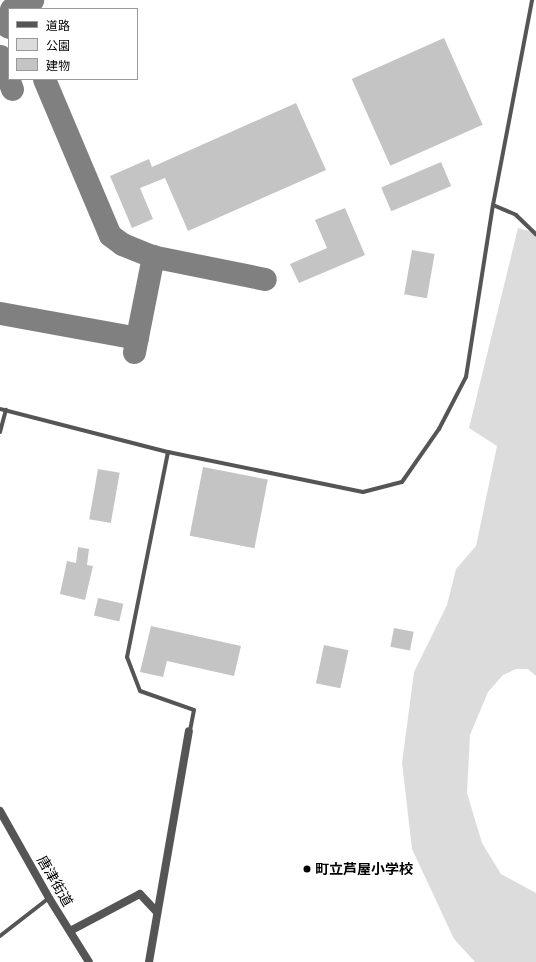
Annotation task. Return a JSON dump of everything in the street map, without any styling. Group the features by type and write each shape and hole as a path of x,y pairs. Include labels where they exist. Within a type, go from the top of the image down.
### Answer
{"street":[{"path":"149,962 190,731"},
{"name":"唐津街道","path":"0,811 49,898 89,962"},
{"path":"70,931 140,894 157,912"}],"lane":[{"path":"0,409 168,452 363,492 402,482 439,429 466,377 493,205 532,0"},
{"path":"493,205 516,215 536,234"},
{"path":"0,432 6,410"},
{"path":"168,452 127,657 140,691 194,710 190,731"},
{"path":"0,936 49,898"}],"green space":[{"path":"518,228 536,233 536,676 528,669 516,669 503,675 488,692 470,735 467,793 482,843 501,874 536,893 536,962 475,962 454,939 412,849 402,763 414,672 447,605 456,569 476,546 497,446 469,428"}],"building":[{"path":"444,38 483,125 390,166 352,79"},
{"path":"296,103 326,170 188,231 165,178 140,188 153,219 132,228 110,176 149,159 152,167"},
{"path":"441,162 451,186 391,211 381,187"},
{"path":"345,208 365,255 299,283 290,264 327,248 315,220"},
{"path":"412,250 435,254 427,298 404,294"},
{"path":"203,467 268,480 254,548 190,536"},
{"path":"98,469 120,473 111,523 89,519"},
{"path":"78,547 89,549 87,565 93,566 85,600 60,594 67,561 76,563"},
{"path":"98,598 123,604 119,621 94,616"},
{"path":"151,626 241,646 234,676 167,661 163,677 140,672"},
{"path":"394,628 414,632 410,650 390,647"},
{"path":"324,645 348,650 340,688 316,683"}],"taxiway":[{"path":"13,8 32,0"},
{"path":"0,22 8,26"},
{"path":"0,56 8,78"},
{"path":"9,80 12,89"},
{"path":"44,80 110,235 122,244 151,256 265,279"},
{"path":"134,352 153,256"},
{"path":"0,313 137,338"}],"place":[{"name":"町立芦屋小学校","path":"307,869"}]}
